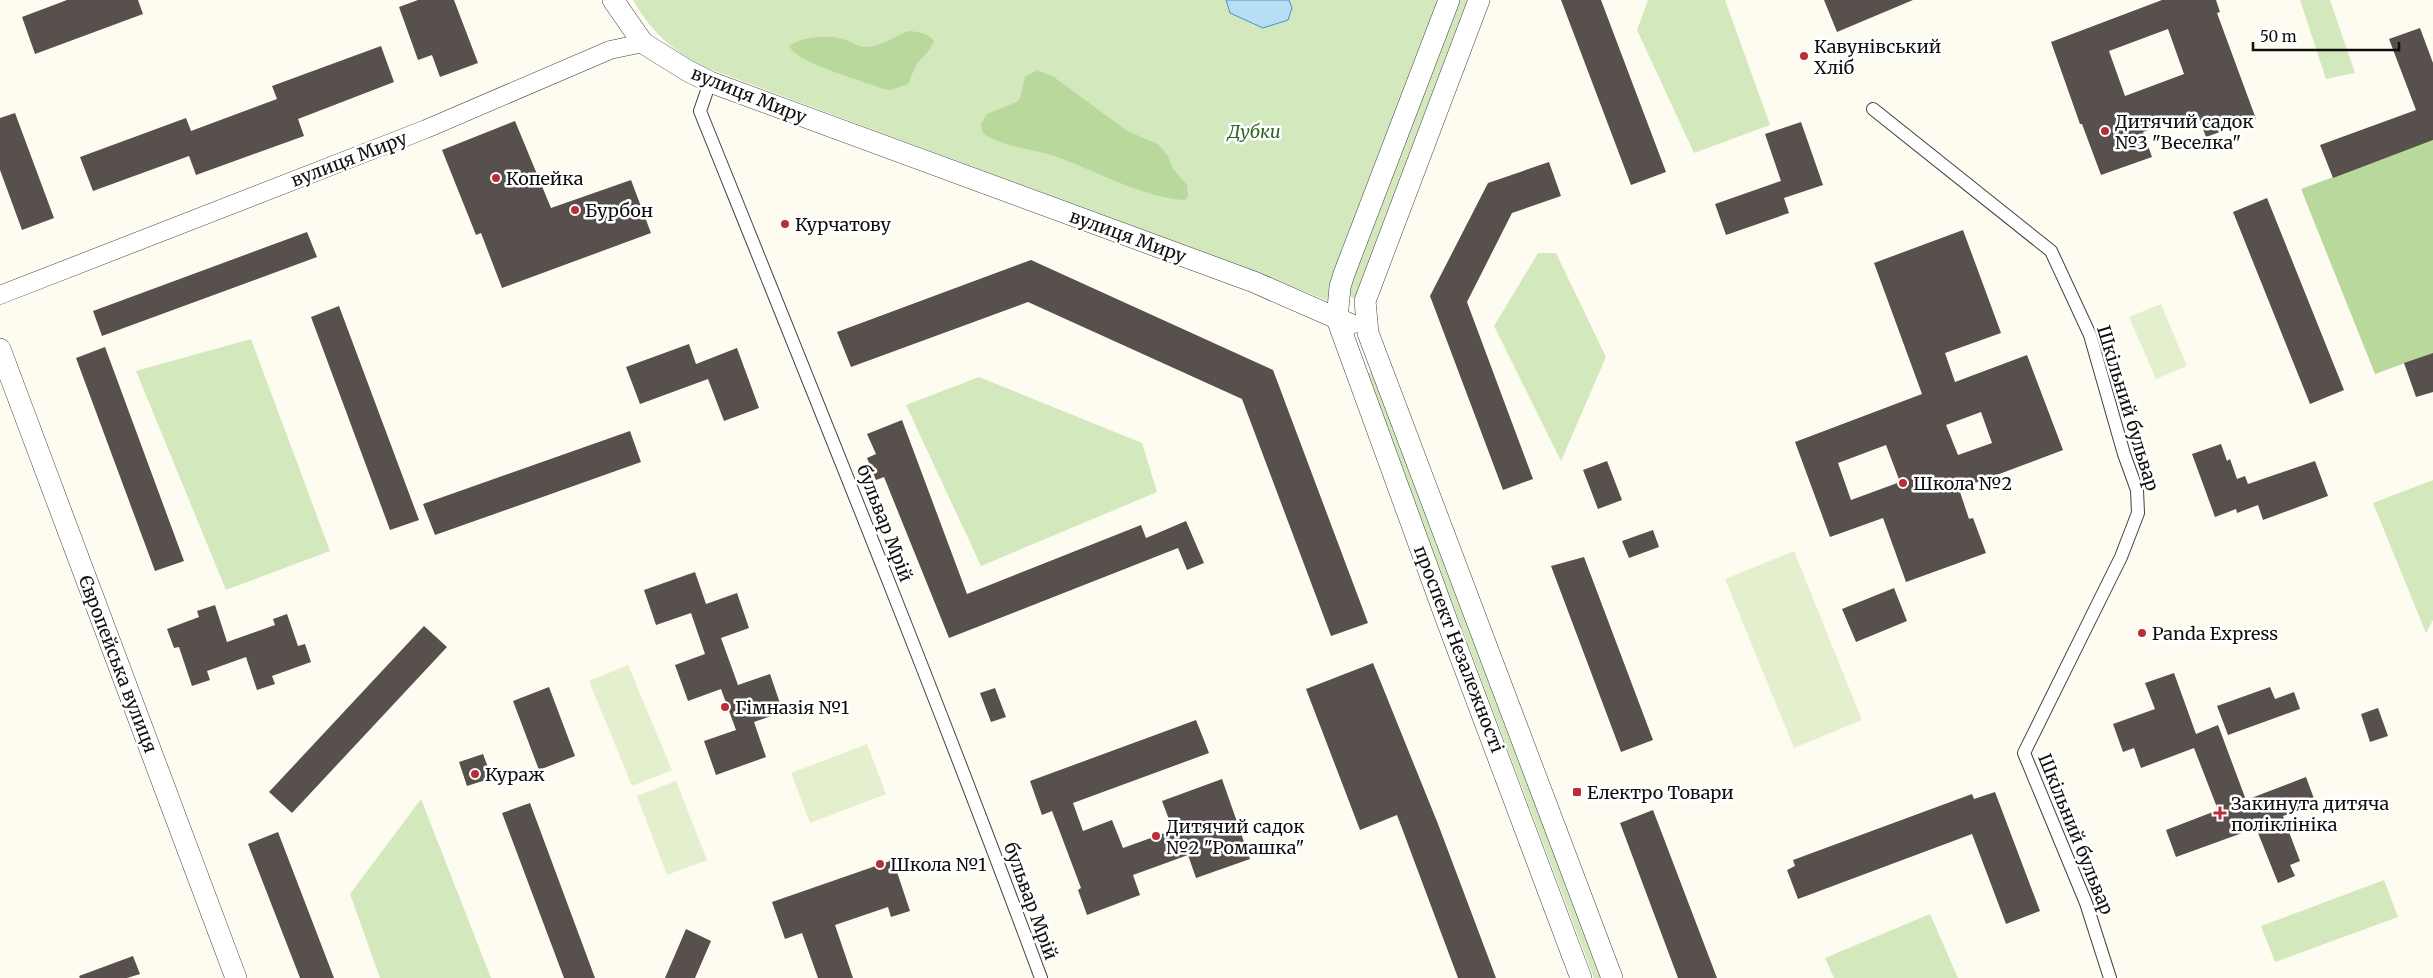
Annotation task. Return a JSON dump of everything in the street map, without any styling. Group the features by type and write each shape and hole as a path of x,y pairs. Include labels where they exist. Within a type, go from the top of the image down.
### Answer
{"street":[{"path":"613,0 643,43"},
{"path":"1337,319 1340,287 1344,274 1449,0"},
{"path":"1368,333 1366,301 1368,292 1479,0"},
{"name":"вулиця Миру","path":"0,296 426,129 610,50 643,43 688,71 710,82 1254,282 1368,333"},
{"name":"бульвар Мрій","path":"710,82 700,111 784,314 937,702 1041,978"},
{"name":"Шкільний бульвар","path":"1873,108 2051,251 2090,335 2124,454 2137,490 2138,514 2121,557 2024,753 2086,904 2110,978"},
{"name":"проспект Незалежності","path":"1337,319 1447,621 1581,978"},
{"name":"проспект Незалежності","path":"1368,333 1612,978"},
{"name":"Європейська вулиця","path":"0,349 236,978"}],"green space":[{"name":"Дубки","path":"633,0 1445,0 1331,302 1243,267 704,67 682,54 663,39 647,22"},
{"path":"1458,0 1468,0 1356,299 1347,295"},
{"path":"1648,0 1725,0 1770,125 1694,153 1637,30"},
{"path":"2300,0 2330,0 2355,73 2326,79"},
{"path":"909,31 919,32 932,38 934,41 930,49 916,65 908,84 891,90 883,89 817,65 795,53 789,46 809,38 833,37 865,47 883,43"},
{"path":"1037,70 1054,77 1127,131 1158,144 1168,156 1173,169 1187,185 1188,197 1185,200 1153,194 1121,184 1060,158 1001,142 983,133 981,124 987,114 1017,102 1020,98 1025,77"},
{"path":"2433,140 2433,353 2375,374 2301,189"},
{"path":"1538,253 1556,253 1606,357 1561,461 1494,326"},
{"path":"2161,304 2187,366 2156,379 2129,317"},
{"path":"251,339 330,551 226,590 136,371"},
{"path":"1374,371 1604,978 1594,978 1366,374"},
{"path":"979,377 1142,443 1157,492 981,566 906,405"},
{"path":"2433,480 2433,620 2426,633 2373,503"},
{"path":"1794,551 1862,720 1794,748 1725,579"},
{"path":"628,665 672,770 632,786 589,681"},
{"path":"867,744 886,794 810,823 791,773"},
{"path":"676,781 707,860 667,875 637,796"},
{"path":"421,799 491,978 380,978 350,894"},
{"path":"2384,880 2398,917 2275,962 2261,926"},
{"path":"1930,914 1958,978 1834,978 1825,958"}],"water":[{"path":"1226,0 1289,0 1292,8 1288,20 1263,28 1230,13"}],"building":[{"path":"67,0 138,0 143,14 35,54 22,17"},
{"path":"418,0 454,0 478,63 440,77 432,55 418,60 399,7"},
{"path":"1561,0 1601,0 1666,172 1631,185"},
{"path":"1824,0 1913,0 1837,32"},
{"path":"2162,0 2216,0 2220,12 2217,13 2256,119 2206,137 2197,112 2143,132 2152,157 2101,175 2082,124 2080,124 2051,42","holes":["2168,29 2184,74 2125,96 2109,51"]},
{"path":"2420,28 2433,63 2433,140 2333,178 2320,145 2416,110 2389,39"},
{"path":"381,46 394,82 298,119 304,136 196,175 189,156 93,191 80,157 186,118 191,131 277,99 272,86"},
{"path":"15,113 54,218 22,230 0,170 0,118"},
{"path":"515,121 551,208 631,180 651,233 502,288 481,233 476,235 442,150"},
{"path":"1801,122 1823,185 1784,198 1789,213 1726,235 1715,204 1781,181 1765,134"},
{"path":"1549,162 1561,196 1512,213 1467,302 1533,479 1503,490 1430,296 1488,183"},
{"path":"2267,198 2344,390 2310,404 2233,212"},
{"path":"1963,230 2001,333 1945,353 1955,382 2027,355 2063,450 1959,489 1969,519 1973,518 1986,553 1906,582 1883,518 1830,537 1795,442 1922,394 1874,263","holes":["1981,412 1992,443 1958,455 1946,425","1886,445 1900,482 1851,500 1838,463"]},
{"path":"307,232 317,257 102,336 93,311"},
{"path":"1031,260 1273,370 1368,623 1331,636 1242,399 1028,302 851,367 837,332"},
{"path":"339,306 419,520 390,530 311,317"},
{"path":"689,344 696,364 737,348 759,408 724,421 708,379 640,404 626,367"},
{"path":"105,347 184,561 155,571 76,358"},
{"path":"2433,353 2433,392 2416,397 2404,363"},
{"path":"902,420 967,594 1141,525 1146,538 1186,521 1204,563 1187,570 1178,548 949,638 884,477 876,480 867,458 876,454 867,434"},
{"path":"630,431 641,462 435,535 423,504"},
{"path":"2221,444 2227,461 2230,459 2237,479 2245,476 2248,484 2315,461 2328,496 2263,520 2258,505 2237,513 2236,509 2215,517 2192,454"},
{"path":"1607,461 1622,500 1598,509 1583,470"},
{"path":"1653,530 1659,547 1629,558 1622,541"},
{"path":"1584,557 1653,740 1621,752 1551,566"},
{"path":"695,572 706,604 737,593 749,628 721,638 738,685 770,674 783,712 754,722 766,757 716,775 704,741 736,730 721,689 688,701 675,665 705,654 691,613 656,625 644,590"},
{"path":"1894,588 1907,621 1856,642 1842,609"},
{"path":"215,605 227,642 275,625 273,619 287,614 298,646 305,644 311,662 272,676 275,684 257,690 246,657 207,671 210,680 192,686 179,647 174,648 167,629 199,617 197,611"},
{"path":"424,626 447,647 292,813 269,792"},
{"path":"1373,663 1438,824 1496,978 1458,978 1397,815 1360,830 1306,689"},
{"path":"2174,673 2196,734 2218,725 2246,800 2306,777 2316,804 2283,816 2300,861 2290,865 2295,876 2278,883 2256,828 2176,857 2166,830 2218,810 2194,748 2141,768 2134,748 2123,752 2113,724 2155,709 2145,683"},
{"path":"549,687 575,756 539,770 513,701"},
{"path":"2270,687 2275,699 2294,692 2300,709 2228,735 2217,706"},
{"path":"995,688 1006,717 991,722 980,693"},
{"path":"2378,708 2388,736 2370,742 2361,714"},
{"path":"1196,720 1209,753 1073,803 1083,831 1112,820 1123,848 1173,830 1162,801 1222,779 1250,859 1196,878 1188,855 1133,875 1140,895 1087,915 1078,890 1081,888 1052,811 1042,815 1030,781"},
{"path":"483,754 492,778 467,786 459,762"},
{"path":"1995,792 2040,911 2006,924 1972,834 1798,899 1787,870 1795,866 1793,860 1972,794 1974,799"},
{"path":"530,803 595,978 564,978 502,813"},
{"path":"1653,810 1717,978 1678,978 1620,823"},
{"path":"278,832 334,978 300,978 248,844"},
{"path":"893,860 910,911 891,917 888,907 835,925 853,978 818,978 802,933 785,939 772,902"},
{"path":"686,929 711,941 695,978 665,978"},
{"path":"133,956 140,974 127,978 80,978 79,976"}],"place":[{"name":"Кавунівський Хліб","path":"1804,56"},
{"name":"Дитячий садок №3 \"Веселка\"","path":"2105,131"},
{"name":"Копейка","path":"496,178"},
{"name":"Бурбон","path":"575,210"},
{"name":"Курчатову","path":"785,224"},
{"name":"Школа №2","path":"1903,483"},
{"name":"Panda Express","path":"2142,633"},
{"name":"Гімназія №1","path":"725,707"},
{"name":"Кураж","path":"475,774"},
{"name":"Електро Товари","path":"1577,792"},
{"name":"Закинута дитяча поліклініка","path":"2220,813"},
{"name":"Дитячий садок №2 \"Ромашка\"","path":"1156,836"},
{"name":"Школа №1","path":"880,864"}]}
